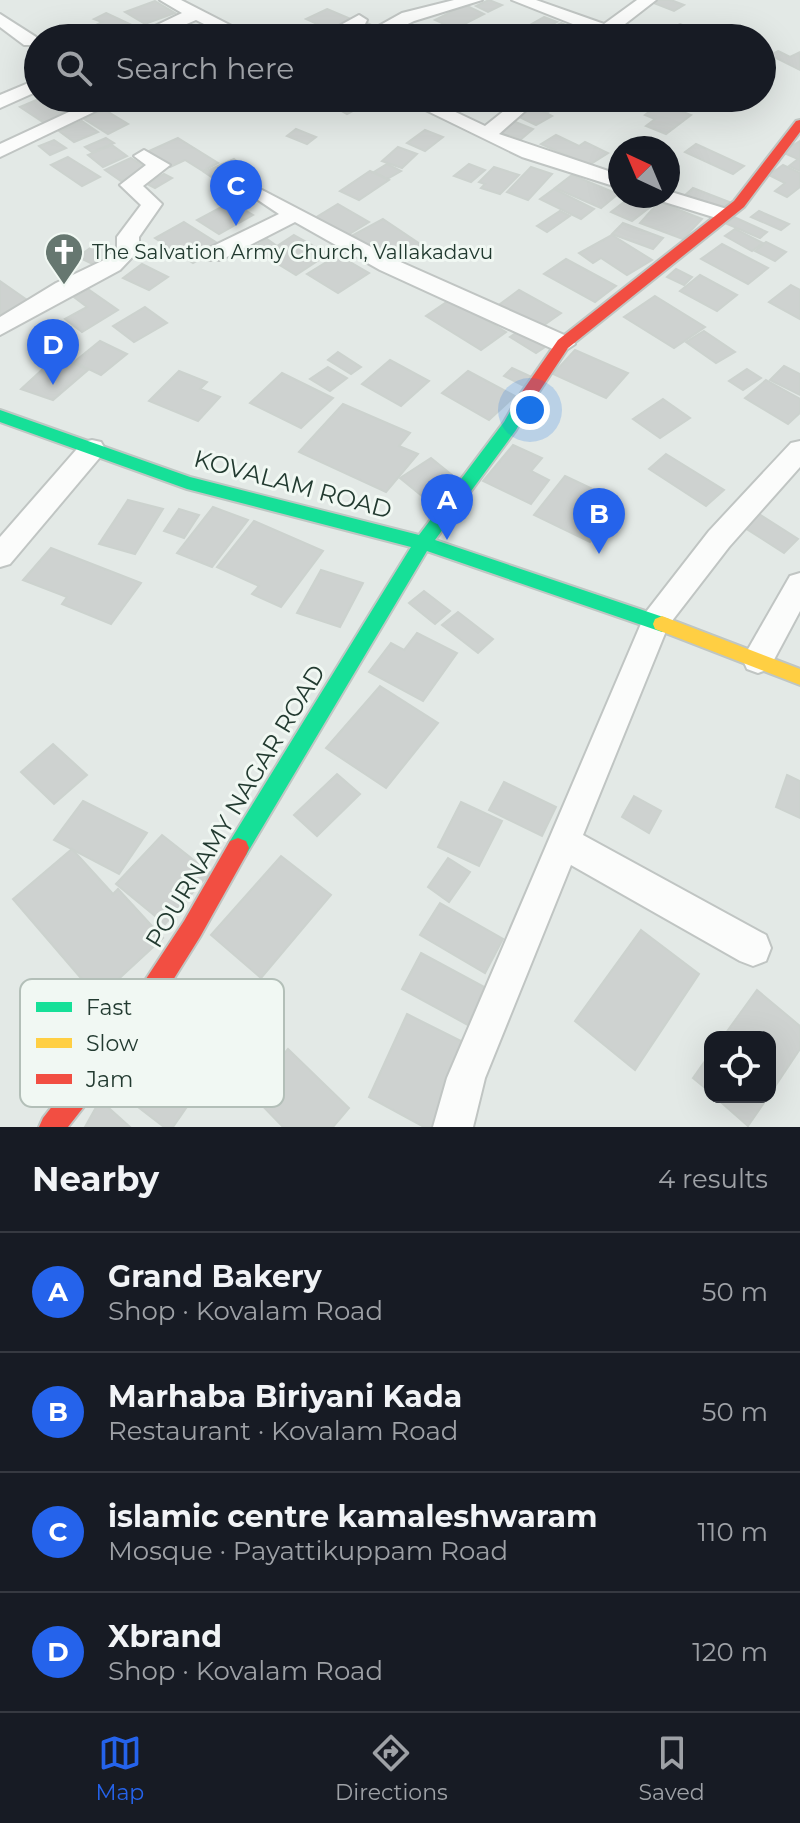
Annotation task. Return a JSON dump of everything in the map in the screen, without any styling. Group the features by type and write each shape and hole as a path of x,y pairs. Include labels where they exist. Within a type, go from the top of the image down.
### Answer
{"street":[{"path":"168,0 216,24"},
{"path":"394,24 408,17 474,0"},
{"path":"520,0 576,24"},
{"path":"614,24 648,0"},
{"path":"172,24 195,14"},
{"path":"0,19 24,37"},
{"path":"352,24 359,20"},
{"path":"0,102 24,91"},
{"path":"0,151 84,112"},
{"path":"444,112 464,120 486,135 608,178"},
{"path":"486,135 514,112"},
{"name":"POURNAMY NAGAR ROAD","path":"160,979 281,772 423,543 474,479 510,426 534,383 563,344 739,204 799,126"},
{"path":"0,327 64,288 112,265 128,250 128,237 152,204 130,185 160,165 144,156"},
{"path":"262,196 388,265 563,344"},
{"path":"680,201 723,214"},
{"path":"213,255 295,214"},
{"name":"KOVALAM ROAD","path":"0,416 187,483 423,543 656,620 800,677"},
{"path":"0,556 92,449"},
{"path":"453,1127 466,1078 656,620 719,539 800,450"},
{"path":"758,660 800,584"},
{"path":"563,842 753,948"},
{"name":"POURNAMY NAGAR ROAD","path":"52,1127 68,1107"}],"building":[{"path":"489,0 502,5 488,12 476,6"},
{"path":"659,0 684,5 674,11 654,3"},
{"path":"155,1 175,13 145,24 125,12"},
{"path":"465,5 484,14 465,24 444,24 435,20"},
{"path":"327,9 351,19 341,24 317,24 306,19"},
{"path":"106,13 130,24 98,24 102,22 94,19"},
{"path":"544,17 557,22 553,24 531,24"},
{"path":"776,52 790,57 800,52 800,70 776,58"},
{"path":"28,112 76,114 49,126"},
{"path":"108,112 128,124 108,134 84,119"},
{"path":"520,112 544,112 552,116 536,125 515,115"},
{"path":"649,112 683,112 691,115 666,134 646,126 655,119 645,115"},
{"path":"82,121 98,132 74,142 59,131"},
{"path":"513,121 533,129 520,140 500,132"},
{"path":"296,129 316,137 307,144 287,136"},
{"path":"425,130 443,137 425,151 407,143"},
{"path":"556,135 579,146 585,142 608,153 589,165 541,144"},
{"path":"106,138 114,143 92,152 85,147"},
{"path":"178,138 218,163 203,171 185,160 170,167 147,152"},
{"path":"54,140 66,148 50,155 39,146"},
{"path":"800,141 800,171 789,166 798,159 782,152"},
{"path":"696,144 744,166 733,174 685,152"},
{"path":"112,145 127,156 103,167 88,155"},
{"path":"398,147 417,154 402,168 382,161"},
{"path":"68,157 100,177 82,186 51,165"},
{"path":"131,158 147,168 121,181 105,170"},
{"path":"234,159 242,165 213,178 204,172"},
{"path":"387,164 401,171 387,179 374,172"},
{"path":"469,164 485,170 471,182 454,176"},
{"path":"783,165 800,173 800,187 787,197 775,191 785,183 769,175"},
{"path":"494,167 519,175 500,194 481,188 485,184 479,182"},
{"path":"531,167 552,174 528,200 507,192"},
{"path":"370,171 389,180 359,200 340,191"},
{"path":"164,174 172,178 155,188 147,184"},
{"path":"572,175 608,190 608,202 601,208 555,188"},
{"path":"693,188 729,202 719,212 682,198"},
{"path":"554,189 594,209 581,219 540,199"},
{"path":"231,202 253,215 219,234 197,220"},
{"path":"338,204 369,222 346,236 315,218"},
{"path":"616,208 649,208 632,221 611,212"},
{"path":"654,208 674,208 702,219 683,239 640,223"},
{"path":"560,211 570,216 547,232 537,226"},
{"path":"759,211 789,224 781,230 751,217"},
{"path":"734,217 767,232 760,238 727,224"},
{"path":"383,219 423,246 393,263 353,235"},
{"path":"184,222 222,246 193,263 155,238"},
{"path":"623,223 663,238 653,249 612,234"},
{"path":"735,229 763,243 752,251 725,236"},
{"path":"294,235 328,254 296,275 252,248 267,239 277,246"},
{"path":"612,235 652,260 627,275 601,258 593,263 579,253"},
{"path":"766,242 786,252 775,261 755,251"},
{"path":"97,243 117,253 97,266 78,257"},
{"path":"722,244 768,268 748,284 701,259"},
{"path":"338,255 369,273 338,293 307,274"},
{"path":"566,259 616,286 595,302 544,274"},
{"path":"142,264 168,277 149,290 123,278"},
{"path":"676,269 692,277 684,285 667,277"},
{"path":"700,275 737,295 717,311 680,291"},
{"path":"0,281 27,300 0,315"},
{"path":"791,285 800,290 800,319 769,302"},
{"path":"88,289 118,310 82,332 65,319 87,307 74,297"},
{"path":"519,290 561,313 537,330 496,307"},
{"path":"655,296 705,327 674,348 624,317"},
{"path":"451,299 506,332 481,350 426,316"},
{"path":"145,307 167,323 134,342 113,326"},
{"path":"519,331 545,347 536,353 510,337"},
{"path":"704,331 735,352 716,363 686,342"},
{"path":"100,341 127,354 101,375 74,362"},
{"path":"575,350 628,373 606,398 553,374"},
{"path":"338,352 361,367 351,374 328,360"},
{"path":"57,356 88,370 53,400 21,389"},
{"path":"390,360 429,381 401,406 362,384"},
{"path":"784,366 800,374 800,395 770,380"},
{"path":"328,367 347,378 330,391 310,379"},
{"path":"512,368 532,377 524,386 504,376"},
{"path":"747,369 761,378 743,390 729,381"},
{"path":"179,371 207,382 200,389 220,397 198,421 149,401"},
{"path":"468,371 515,396 489,420 442,393"},
{"path":"282,373 333,398 301,428 250,403"},
{"path":"766,380 800,399 800,413 788,424 745,398"},
{"path":"663,399 690,418 660,438 633,419"},
{"path":"343,404 410,433 399,446 418,454 386,492 299,452"},
{"path":"513,445 542,458 531,471 549,480 531,504 483,481"},
{"path":"666,454 724,490 706,506 649,469"},
{"path":"431,458 463,484 433,505 400,478"},
{"path":"565,476 620,502 590,542 534,515"},
{"path":"128,500 163,509 135,554 99,544"},
{"path":"213,507 248,520 212,567 177,553"},
{"path":"179,509 199,515 184,538 164,531"},
{"path":"756,512 798,539 784,553 742,526"},
{"path":"254,521 323,551 281,607 252,594 259,586 217,567"},
{"path":"51,548 141,583 111,624 62,604 67,597 23,580"},
{"path":"321,570 363,583 340,627 297,613"},
{"path":"424,591 450,611 435,624 409,603"},
{"path":"458,612 493,639 478,653 442,625"},
{"path":"417,633 457,653 423,701 369,672 391,643 404,650"},
{"path":"380,686 438,723 386,788 326,748"},
{"path":"53,744 87,775 54,804 21,772"},
{"path":"337,774 360,794 317,836 294,815"},
{"path":"787,775 800,781 800,818 776,807"},
{"path":"504,782 556,807 542,836 489,810"},
{"path":"634,796 661,811 649,833 622,817"},
{"path":"83,801 147,833 119,874 54,840"},
{"path":"461,802 502,821 479,866 438,847"},
{"path":"162,835 210,873 165,924 116,884"},
{"path":"72,849 113,894 118,889 163,938 119,979 82,979 13,899"},
{"path":"281,856 331,895 261,978 211,935"},
{"path":"448,858 470,872 449,902 428,887"},
{"path":"440,903 503,939 485,973 420,935"},
{"path":"641,930 699,974 635,1070 575,1021"},
{"path":"421,953 486,988 468,1025 402,989"},
{"path":"757,990 800,1026 800,1049 776,1085 776,1031 727,1031"},
{"path":"407,1014 469,1045 435,1127 424,1127 369,1097"},
{"path":"288,1049 349,1108 333,1127 283,1127 264,1107 284,1107 284,1054"},
{"path":"704,1062 704,1087 693,1078"},
{"path":"722,1103 764,1103 748,1126"},
{"path":"96,1107 108,1107 130,1127 85,1127"},
{"path":"138,1107 187,1107 173,1127 164,1127"}],"traffic: fast":[{"path":"238,848 423,543 510,426 525,400"},
{"path":"0,416 187,483 423,543 662,624"}],"traffic: slow":[{"path":"662,624 800,677"}],"traffic: jam":[{"path":"525,400 563,344 739,204 800,124"},
{"path":"160,979 238,848"},
{"path":"52,1127 68,1107"}],"place":[{"name":"islamic centre kamaleshwaram","path":"236,226"},
{"name":"The Salvation Army Church, Vallakadavu","path":"64,286"},
{"name":"Xbrand","path":"53,385"},
{"name":"Grand Bakery","path":"447,540"},
{"name":"Marhaba Biriyani Kada","path":"599,554"}]}
